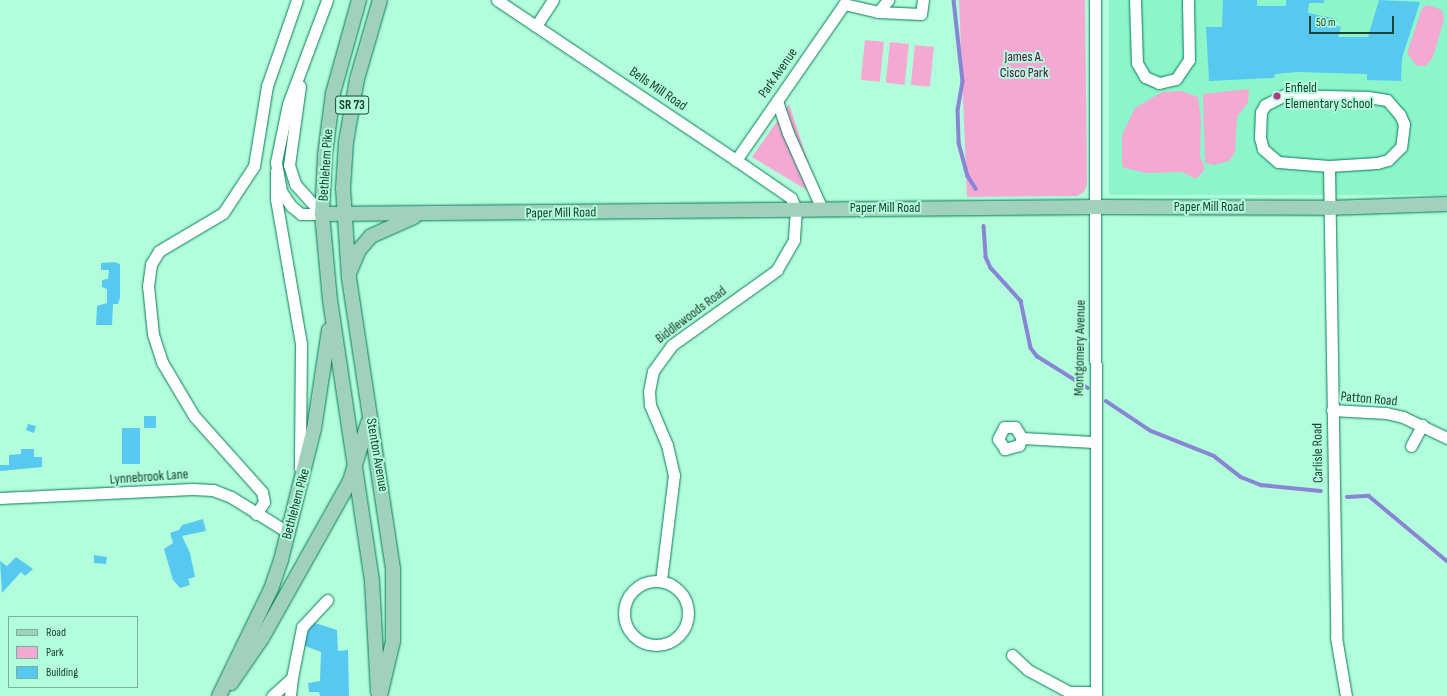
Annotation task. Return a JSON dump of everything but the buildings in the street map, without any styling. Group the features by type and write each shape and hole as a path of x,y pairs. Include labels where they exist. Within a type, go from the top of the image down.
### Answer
{"main road":[{"name":"Bethlehem Pike","path":"322,214 329,119 343,50 359,0"},
{"name":"Bethlehem Pike","path":"344,214 349,120 361,60 380,0"},
{"name":"Paper Mill Road","path":"322,214 420,215 796,209 1096,207 1329,208 1447,204"},
{"name":"Stenton Avenue","path":"322,214 330,300 372,581 379,696"},
{"name":"Stenton Avenue","path":"344,214 349,278 388,520 394,589 393,641 379,696"},
{"path":"349,278 352,260 372,236 420,215"},
{"name":"Bethlehem Pike","path":"220,696 276,576 300,493 324,374 330,300"},
{"name":"Bethlehem Pike","path":"220,696 262,638 356,468 370,413"}],"street":[{"path":"256,514 264,502 262,492 194,416 162,362 152,334 148,286 151,264 159,250 222,213 254,166 266,86 296,0"},
{"path":"300,493 302,355 276,198 277,144 284,118 302,73 327,0"},
{"name":"Bells Mill Road","path":"497,0 791,198 796,209"},
{"path":"536,26 553,0"},
{"path":"878,12 888,0"},
{"path":"843,2 878,12 921,14 923,0"},
{"name":"Montgomery Avenue","path":"1095,0 1096,207 1093,442 1096,694"},
{"path":"1135,0 1136,53 1140,71 1152,81 1168,82 1182,74 1189,60 1188,0"},
{"name":"Park Avenue","path":"736,160 843,2"},
{"path":"302,73 289,166 295,184 322,214"},
{"path":"1292,95 1379,98 1394,107 1404,124 1404,136 1396,154 1377,163 1329,166 1290,165 1269,157 1260,138 1261,112 1265,105 1276,97 1292,95"},
{"path":"777,101 788,133 822,209"},
{"name":"Carlisle Road","path":"1329,166 1336,637 1346,696"},
{"path":"276,171 281,191 296,211 322,214"},
{"name":"Biddlewoods Road","path":"661,581 674,475 667,445 650,405 649,391 653,371 672,345 777,270 794,240 796,209"},
{"name":"Patton Road","path":"1332,410 1386,413 1422,425 1447,438"},
{"path":"1411,446 1422,425"},
{"path":"1022,438 1093,442"},
{"name":"Lynnebrook Lane","path":"0,498 192,489 222,493 289,532"},
{"path":"661,581 680,591 688,612 682,632 674,640 652,646 634,637 627,628 623,617 624,602 639,585 661,581"},
{"path":"290,696 302,627 328,600"},
{"path":"1012,655 1028,670 1069,692 1096,694"},
{"path":"272,696 292,678"}],"shaded area":[{"name":"Enfield Elementary School","path":"1109,0 1447,0 1447,195 1109,195"}],"green space":[{"name":"James A. Cisco Park","path":"959,0 1085,0 1087,184 1084,192 1077,196 967,197"},
{"path":"1428,5 1442,10 1444,19 1433,57 1426,66 1417,66 1407,53 1422,8"},
{"path":"865,40 884,42 880,82 861,80"},
{"path":"890,42 909,44 905,85 886,83"},
{"path":"915,45 934,47 930,87 911,85"},
{"path":"1249,89 1248,102 1237,117 1235,152 1229,161 1214,165 1205,163 1203,94"},
{"path":"1181,91 1198,97 1201,119 1200,156 1205,169 1196,179 1182,172 1146,173 1122,166 1122,135 1135,108 1162,92"},
{"path":"789,104 820,198 752,157"}],"waterway":[{"path":"954,0 963,82 958,110 959,143 968,176 976,189"},
{"path":"984,226 986,257 991,268 1021,301 1031,348 1037,356 1088,388"},
{"path":"1106,401 1151,431 1214,456 1241,477 1261,485 1321,491"},
{"path":"1347,497 1369,496 1447,561"}],"place":[{"name":"Enfield Elementary School","path":"1277,96"}]}
